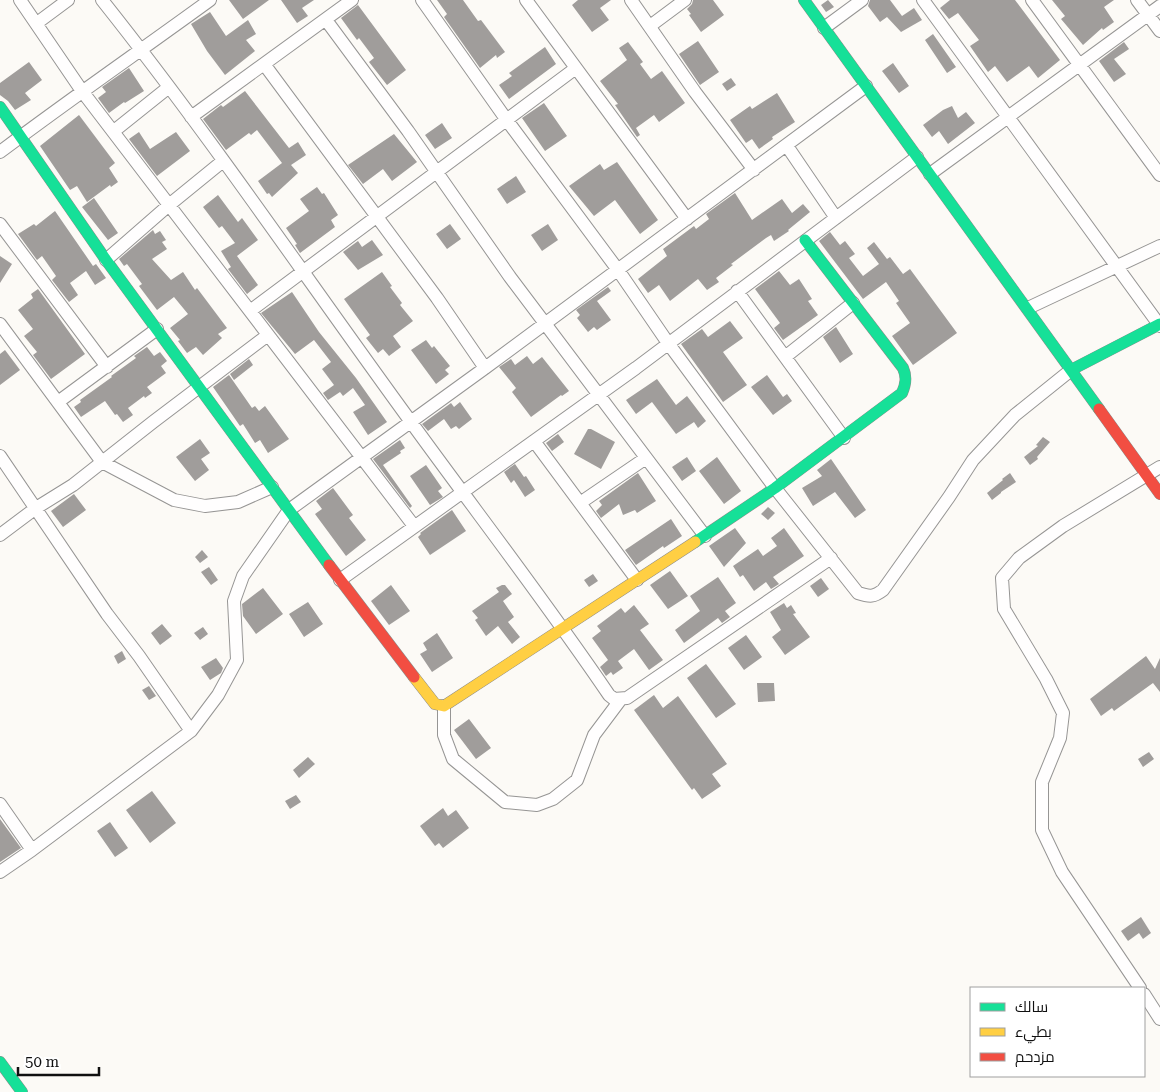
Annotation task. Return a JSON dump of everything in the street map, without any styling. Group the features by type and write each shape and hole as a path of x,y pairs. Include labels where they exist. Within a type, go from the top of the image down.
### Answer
{"main road":[{"path":"804,0 1028,308 1160,494"},
{"path":"0,107 106,260 340,580 435,704 444,706 705,536 844,438 902,393 907,384 903,368 805,240"},
{"path":"1071,370 1160,325"},
{"path":"0,1062 22,1092"}],"street":[{"path":"20,0 82,91 414,526"},
{"path":"37,23 68,0"},
{"path":"102,0 142,50 224,161 410,422 564,628 609,695 614,699 627,698 831,558"},
{"path":"0,152 210,0"},
{"path":"191,117 352,0"},
{"path":"422,0 506,119 618,270 668,343 775,488 858,593 869,597 875,596 883,590 944,505 973,460 1015,415 1071,370"},
{"path":"526,0 687,219"},
{"path":"630,0 695,92 754,170"},
{"path":"650,26 685,0"},
{"path":"824,28 862,0"},
{"path":"923,0 1160,325"},
{"path":"1032,0 1160,175"},
{"path":"1137,0 1160,31"},
{"path":"930,174 1160,6"},
{"path":"326,20 408,130 436,172 546,324 705,536"},
{"path":"264,64 437,298 485,368"},
{"path":"250,310 576,68"},
{"path":"0,872 192,731 218,694 237,660 234,600 243,576 289,510 546,324 866,86"},
{"path":"114,131 169,87"},
{"path":"787,146 836,218"},
{"path":"340,580 668,343 917,157"},
{"path":"106,260 169,205 224,161"},
{"path":"0,224 107,367"},
{"path":"1028,308 1160,246"},
{"path":"737,291 844,438"},
{"path":"785,357 853,303"},
{"path":"0,324 102,462 174,500 205,506 238,502 272,488"},
{"path":"58,402 157,329"},
{"path":"0,535 36,508 73,485 268,334"},
{"path":"534,440 637,580"},
{"path":"0,456 107,614 192,731"},
{"path":"580,503 646,458"},
{"path":"1139,987 1062,872 1042,830 1042,782 1060,738 1063,713 1046,679 1004,609 1002,578 1019,558 1063,526 1160,467"},
{"path":"444,706 444,735 453,759 505,802 537,805 553,799 577,780 594,735 621,699"},
{"path":"0,804 32,850"},
{"path":"1145,996 1160,1019"}],"building":[{"path":"229,0 269,0 243,19"},
{"path":"281,0 314,0 302,8 308,16 297,23"},
{"path":"437,0 463,0 478,21 481,20 505,52 497,58 496,55 480,68 444,17 447,14"},
{"path":"578,0 611,0 600,8 609,20 592,32 572,5"},
{"path":"693,0 713,0 724,15 701,32 687,9"},
{"path":"828,0 834,7 826,12 821,5"},
{"path":"870,0 890,0 902,16 914,8 922,20 901,32 887,17 880,22 868,6"},
{"path":"950,0 1015,0 1060,60 1038,78 1029,66 1007,82 995,66 988,72 970,46 979,40 958,13 949,19 940,8"},
{"path":"1052,0 1114,0 1104,7 1114,22 1103,30 1102,28 1083,45 1061,19 1065,16"},
{"path":"358,5 406,70 387,85 369,62 374,58 359,38 357,40 341,18"},
{"path":"210,12 226,36 248,20 256,34 246,40 255,51 225,75 207,51 191,24"},
{"path":"933,34 956,67 947,73 925,40"},
{"path":"698,41 719,72 700,85 679,54"},
{"path":"628,42 643,62 640,64 651,79 662,71 685,103 659,122 654,115 636,128 640,135 637,137 615,105 618,104 600,81 627,60 619,48"},
{"path":"1124,42 1129,49 1114,59 1126,74 1114,82 1099,61"},
{"path":"545,47 556,64 509,99 499,85 512,76 509,73"},
{"path":"29,62 42,80 25,93 31,100 15,110 0,95 0,83"},
{"path":"893,63 909,86 899,93 882,71"},
{"path":"129,68 144,91 109,113 98,98 106,92 102,87"},
{"path":"731,78 736,85 727,91 722,84"},
{"path":"245,91 289,148 298,142 306,155 291,165 298,173 272,197 269,193 267,194 258,181 282,163 257,130 251,135 249,133 226,150 203,119 221,105 223,107"},
{"path":"777,93 795,122 772,137 773,139 759,149 752,139 746,143 730,120 750,106 752,109"},
{"path":"544,103 567,136 545,151 522,118"},
{"path":"952,106 958,118 966,112 975,123 948,144 939,131 932,137 923,125 943,110"},
{"path":"79,115 115,163 109,168 118,182 111,187 110,185 87,202 77,186 70,190 40,146"},
{"path":"442,123 452,138 435,149 425,135"},
{"path":"139,132 150,149 176,132 190,151 157,176 129,139"},
{"path":"394,134 417,162 392,181 383,169 363,184 348,165"},
{"path":"617,162 658,220 640,234 615,200 594,216 569,186 600,164 604,170"},
{"path":"516,176 526,192 507,204 497,189"},
{"path":"317,187 322,194 324,193 338,215 331,220 335,227 300,253 295,245 297,244 286,228 309,211 300,199"},
{"path":"735,193 752,220 782,199 792,213 803,204 810,212 789,231 774,241 771,235 731,264 733,265 716,278 719,282 707,290 698,279 670,301 659,285 648,293 638,279 667,256 663,249 694,226 696,229 709,219 706,214"},
{"path":"218,195 238,222 242,218 258,240 237,256 258,285 247,294 228,269 231,267 221,251 235,243 222,226 219,228 203,207"},
{"path":"94,198 118,233 108,240 82,207"},
{"path":"55,211 93,266 96,264 106,278 95,285 86,271 70,283 78,295 69,302 52,280 56,276 42,256 37,260 18,234 34,224 36,226"},
{"path":"450,224 461,239 447,249 436,234"},
{"path":"548,224 558,240 542,251 531,235"},
{"path":"153,230 155,234 160,231 166,240 162,242 167,249 152,259 171,280 183,272 195,290 197,288 227,328 218,334 222,338 203,355 196,347 187,353 178,341 180,340 170,328 188,314 174,297 157,310 139,286 142,284 127,264 124,266 119,259"},
{"path":"830,232 840,245 845,241 855,254 849,258 863,276 879,264 867,248 874,242 887,259 890,257 903,274 910,269 957,333 913,365 892,336 910,323 896,303 899,301 886,282 863,299 819,241"},
{"path":"372,240 383,255 358,270 343,252 358,241 362,247"},
{"path":"0,256 12,264 0,283"},
{"path":"779,271 790,285 799,279 812,299 808,301 818,315 783,340 774,328 780,323 755,289"},
{"path":"382,272 402,303 400,305 413,321 393,336 401,347 389,356 383,349 378,353 366,338 370,335 344,299"},
{"path":"608,287 611,291 597,301 611,320 597,330 594,327 588,332 577,318 580,315 576,310"},
{"path":"38,289 85,354 51,379 33,355 37,352 24,336 33,329 18,310 33,298 31,294"},
{"path":"292,292 319,332 356,378 387,422 368,435 353,412 365,405 353,388 343,396 340,392 328,400 323,393 334,385 322,369 331,362 314,340 295,354 261,313"},
{"path":"730,321 743,338 723,352 747,385 723,402 681,344 702,329 708,337"},
{"path":"836,327 853,354 840,363 823,337"},
{"path":"426,340 432,348 434,346 450,366 445,370 449,374 436,384 411,350"},
{"path":"147,347 154,356 160,352 167,361 161,366 166,373 147,387 152,393 145,398 144,396 128,408 133,415 123,422 117,414 115,415 105,401 81,417 74,407 81,402 80,400 112,377 136,358 134,356"},
{"path":"5,350 20,370 0,385 0,354"},
{"path":"527,356 533,364 542,357 569,391 531,417 512,392 516,388 499,367 511,359 515,365"},
{"path":"249,359 253,365 234,380 230,374"},
{"path":"229,375 252,408 255,406 259,411 265,406 289,439 268,453 260,440 255,443 243,424 240,426 213,387"},
{"path":"767,375 783,397 787,394 792,401 773,415 751,387"},
{"path":"657,379 676,405 687,396 706,421 698,428 694,422 676,434 652,402 636,414 626,400"},
{"path":"460,402 472,419 459,429 456,426 451,429 444,419 428,431 422,424 451,403 454,407"},
{"path":"588,429 615,442 601,469 574,454"},
{"path":"558,434 564,442 552,451 546,443"},
{"path":"1043,437 1050,442 1037,457 1038,459 1030,465 1024,457 1038,446 1036,445"},
{"path":"200,439 210,453 201,459 209,470 195,481 176,457"},
{"path":"400,440 405,448 400,451 401,453 383,465 412,506 410,508 373,459"},
{"path":"687,457 696,471 682,481 672,467"},
{"path":"717,457 741,491 724,504 699,471"},
{"path":"831,459 866,510 855,518 835,492 813,506 802,488 822,476 817,470"},
{"path":"515,464 535,490 525,497 514,480 511,483 504,472"},
{"path":"426,465 442,488 438,491 443,497 430,505 410,476"},
{"path":"638,473 656,501 637,513 635,510 623,515 619,504 601,518 596,511 602,505 599,501"},
{"path":"1010,473 1016,482 992,500 987,493"},
{"path":"333,488 353,515 349,518 366,540 346,556 315,514 322,509 316,501"},
{"path":"74,494 86,510 63,527 51,511"},
{"path":"768,507 775,513 768,520 761,514"},
{"path":"452,510 466,531 430,555 418,537 420,533"},
{"path":"671,519 682,536 664,548 663,546 636,565 625,550"},
{"path":"735,528 746,543 724,567 709,546"},
{"path":"784,528 804,556 773,577 779,584 771,589 766,582 754,591 743,575 740,577 733,566 758,549 763,556 777,546 771,538"},
{"path":"202,550 208,557 200,563 195,557"},
{"path":"209,567 218,580 211,585 201,572"},
{"path":"670,571 688,596 668,609 650,585"},
{"path":"593,574 598,581 589,587 584,580"},
{"path":"718,577 736,603 725,611 730,617 722,623 718,618 684,643 675,630 700,611 690,596"},
{"path":"821,578 829,589 818,597 810,586"},
{"path":"391,585 410,611 389,625 371,601"},
{"path":"505,585 512,594 503,601 514,617 508,622 520,637 512,644 498,626 486,636 475,620 478,618 472,611 499,592 496,588"},
{"path":"263,588 283,614 256,634 243,616 242,604"},
{"path":"308,602 323,624 304,637 289,614"},
{"path":"784,603 787,608 791,605 796,613 793,614 810,637 785,655 772,637 781,630 770,612"},
{"path":"634,605 649,624 640,630 663,660 649,670 634,649 618,661 623,668 613,675 611,672 606,676 600,667 608,660 592,638 601,631 597,626 621,608 625,613"},
{"path":"162,624 172,636 160,645 151,633"},
{"path":"203,627 208,634 200,640 194,633"},
{"path":"437,633 453,658 432,672 420,654 427,650 423,643"},
{"path":"746,635 762,657 744,670 728,648"},
{"path":"122,651 126,659 118,664 114,656"},
{"path":"1146,656 1155,669 1160,658 1160,692 1153,683 1114,711 1112,708 1101,716 1090,699"},
{"path":"216,658 223,668 221,673 210,680 201,667"},
{"path":"706,664 736,704 716,718 687,678"},
{"path":"757,683 774,683 775,701 758,702"},
{"path":"149,686 156,696 149,700 142,690"},
{"path":"654,695 663,708 678,696 727,764 712,774 721,786 702,799 694,788 692,790 634,710"},
{"path":"469,719 491,748 476,759 454,730"},
{"path":"1149,752 1154,759 1143,767 1138,759"},
{"path":"308,757 315,764 299,778 293,770"},
{"path":"152,791 176,823 150,843 126,810"},
{"path":"296,795 301,802 290,809 285,801"},
{"path":"443,808 448,816 456,810 469,828 443,848 439,843 435,846 420,826"},
{"path":"0,819 21,848 0,862"},
{"path":"110,822 128,848 115,857 97,831"},
{"path":"1141,917 1151,933 1143,939 1139,933 1128,941 1121,931"}],"traffic: fast":[{"path":"804,0 1099,409"},
{"path":"0,107 106,260 329,565"},
{"path":"695,542 775,488 902,393 905,384 903,368 805,240"},
{"path":"1071,370 1160,324"},
{"path":"0,1062 22,1092"}],"traffic: slow":[{"path":"414,677 435,704 444,706 695,542"}],"traffic: jam":[{"path":"1099,409 1160,494"},
{"path":"329,565 414,677"}]}
